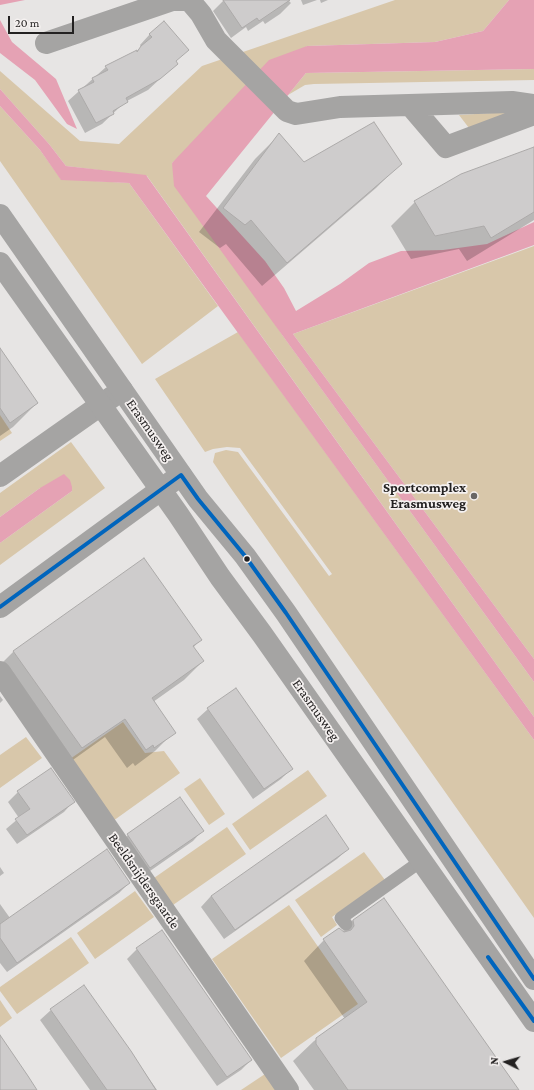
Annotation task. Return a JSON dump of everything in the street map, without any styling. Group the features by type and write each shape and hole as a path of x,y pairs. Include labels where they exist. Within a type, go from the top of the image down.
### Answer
{"main road":[{"path":"46,43 172,0 190,1 201,14 216,40 287,110 296,114 340,107 512,102 534,105"},
{"path":"411,106 446,147 534,114"},
{"name":"Erasmusweg","path":"0,215 198,500 245,556 286,613 531,969"},
{"name":"Erasmusweg","path":"0,263 534,1021"},
{"path":"0,476 76,422 102,406 122,390"},
{"path":"0,607 181,475"},
{"name":"Beeldsnijdersgaarde","path":"0,672 288,1090"}],"lane":[{"path":"346,924 341,918 421,861"},
{"path":"505,981 531,969"}],"shaded area":[{"path":"0,0 25,0 0,5"},
{"path":"395,0 509,0 483,31 435,42 307,46 172,163 283,336 534,682 534,717 147,176 66,166 49,144 0,89 0,71 80,141 119,144 202,66"},
{"path":"509,0 534,0 534,69 306,73 206,196 265,261 284,288 296,311 340,284 369,263 401,251 443,250 487,244 534,222 534,245 293,334 534,659 534,682 174,186 172,163 269,60 307,46 435,42 483,31"},
{"path":"0,20 12,42 56,79 77,129 67,124 35,80 0,53"},
{"path":"534,69 534,80 314,84 305,85 288,95 306,73"},
{"path":"0,89 49,144 66,166 146,175 534,717 534,740 129,183 61,180 40,150 0,106"},
{"path":"0,106 40,150 61,179 129,183 218,306 142,364 0,161"},
{"path":"510,112 469,128 459,115"},
{"name":"Sportcomplex Erasmusweg","path":"534,246 534,659 293,334"},
{"path":"238,332 534,740 534,918 230,487 213,462 215,453 226,450 238,452 329,576 332,574 240,448 227,447 205,452 155,379"},
{"path":"0,415 12,433 0,441"},
{"path":"71,442 105,488 0,565 0,543 72,491 72,487 40,488 0,517 0,493"},
{"path":"64,474 70,480 72,491 0,543 0,517 40,488"},
{"path":"123,722 145,753 164,751 180,773 113,821 70,759"},
{"path":"26,737 42,758 0,788 0,755"},
{"path":"308,770 327,796 250,850 232,824"},
{"path":"200,778 225,814 209,825 184,789"},
{"path":"227,827 246,854 173,905 154,878"},
{"path":"364,852 385,880 332,917 337,925 321,937 295,900"},
{"path":"135,891 154,917 95,959 77,933"},
{"path":"289,905 358,1004 281,1058 212,959"},
{"path":"71,937 89,963 17,1014 0,991 0,987"},
{"path":"0,1000 12,1018 0,1027"},
{"path":"265,1074 276,1090 241,1090"}],"building":[{"path":"223,0 290,0 259,21 257,18 242,28"},
{"path":"164,21 189,50 176,61 178,64 160,79 126,98 128,102 113,111 114,114 96,123 78,90 94,82 92,78 108,70 105,66 137,50 137,52 141,46 152,37 149,34"},
{"path":"374,122 402,164 287,263 251,220 245,225 223,208 279,133 304,162"},
{"path":"534,147 534,212 491,238 484,226 435,236 414,201 461,174"},
{"path":"0,348 38,403 10,423 0,408"},
{"path":"144,558 202,640 193,646 204,661 152,698 176,733 154,748 153,745 146,750 125,719 82,748 13,651"},
{"path":"236,688 293,769 264,789 207,708"},
{"path":"51,768 75,802 27,835 15,819 30,809 17,791"},
{"path":"180,797 204,831 150,868 127,834"},
{"path":"326,815 349,849 235,930 211,896"},
{"path":"107,849 130,883 17,963 0,938 0,924"},
{"path":"384,898 519,1090 348,1090 316,1044 316,1038 367,1002 323,939 339,928 344,932 351,930 354,926 353,920"},
{"path":"162,930 252,1060 227,1077 136,948"},
{"path":"84,985 131,1051 156,1090 107,1090 50,1009"},
{"path":"0,1035 28,1076 37,1090 0,1090"}],"transit line":[{"path":"0,607 181,475 198,499 245,556 286,613 534,979"},
{"path":"488,957 534,1021"}],"place":[{"name":"Sportcomplex Erasmusweg","path":"474,496"}]}
